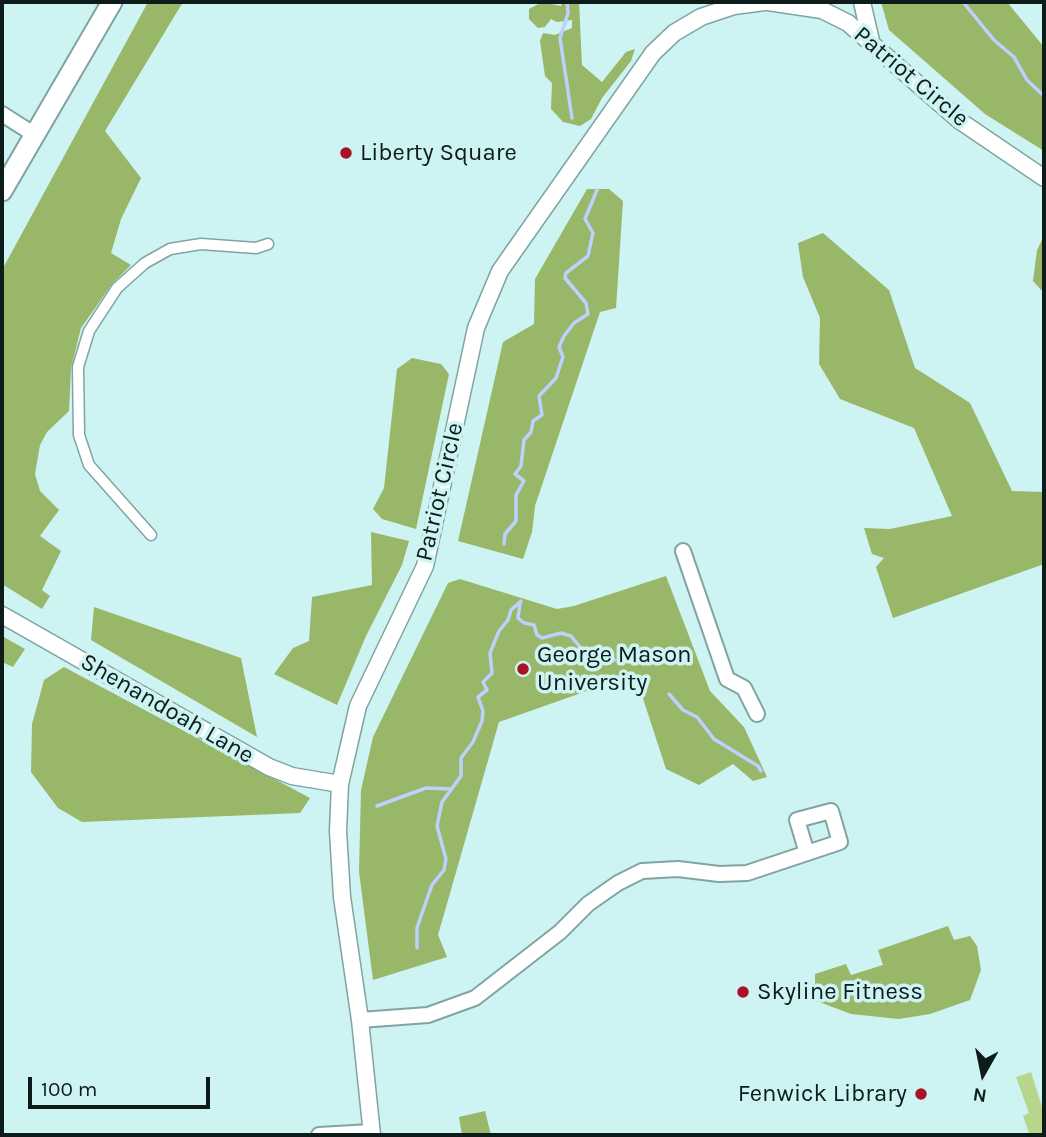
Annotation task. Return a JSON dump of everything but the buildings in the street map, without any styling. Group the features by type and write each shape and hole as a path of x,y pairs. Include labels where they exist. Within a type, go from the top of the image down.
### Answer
{"main road":[{"path":"2,191 112,2"}],"street":[{"name":"Patriot Circle","path":"371,1134 360,1020 342,897 339,842 340,784 358,706 425,566 476,328 493,285 653,53 672,35 701,17 734,6 766,2 826,6 871,41 960,121 1044,178"},
{"path":"862,2 871,41"},
{"path":"2,114 35,135"},
{"path":"151,535 89,465 79,435 78,367 89,331 117,288 145,263 170,249 201,244 256,248 268,244"},
{"path":"683,551 727,678 744,688 757,715"},
{"name":"Shenandoah Lane","path":"2,615 269,767 292,776 340,784"},
{"path":"360,1020 428,1015 453,1008 487,990 589,904 618,883 642,871 678,869 719,874 747,873 807,853"},
{"path":"319,1135 371,1134"}],"green space":[{"path":"148,2 183,2 105,131 141,178 121,219 111,253 131,265 112,284 81,328 71,368 69,411 47,432 40,445 35,474 40,491 59,510 40,536 61,551 42,590 50,596 42,609 2,584 2,270"},
{"path":"542,2 561,6 562,2 579,2 582,65 602,82 626,52 635,49 631,61 602,98 591,119 580,126 563,122 551,109 552,83 545,76 540,41 543,33 555,35 572,28 572,20 557,22 551,19 545,27 538,28 529,19 529,9"},
{"path":"881,2 1007,2 1044,47 1044,151 985,114 889,30"},
{"path":"587,189 609,189 623,201 616,308 600,312 535,506 532,532 523,559 458,541 503,342 534,324 535,279"},
{"path":"823,233 889,290 915,368 970,403 1012,491 1044,492 1044,564 893,618 876,567 884,558 872,554 864,528 890,529 952,516 914,428 840,399 819,364 820,318 803,277 798,243"},
{"path":"1044,236 1044,293 1033,281 1037,250"},
{"path":"412,358 441,364 449,374 416,529 382,519 373,509 384,488 397,369"},
{"path":"371,532 409,541 402,565 366,636 337,705 274,674 293,648 309,641 312,597 372,585"},
{"path":"666,576 710,691 744,727 767,777 753,781 733,764 699,785 666,769 635,674 499,722 438,935 447,957 373,980 359,872 361,790 373,737 448,583 460,579 557,609"},
{"path":"94,607 241,658 257,737 91,640"},
{"path":"2,636 25,649 13,667 2,662"},
{"path":"64,667 310,798 300,813 82,822 58,808 31,772 32,724 44,680"},
{"path":"948,926 954,940 970,936 977,946 981,970 970,1000 930,1014 899,1019 851,1014 811,999 815,989 815,974 846,964 851,975 883,965 878,950"},
{"path":"1031,1072 1044,1113 1044,1135 1025,1135 1029,1133 1023,1116 1029,1113 1016,1077"},
{"path":"485,1111 491,1135 462,1135 459,1117"}],"waterway":[{"path":"567,2 568,13 560,38 572,118"},
{"path":"963,2 994,40 1014,57 1027,80 1044,96"},
{"path":"504,544 505,534 516,521 516,495 524,481 515,474 521,466 524,440 531,432 533,421 542,415 539,396 556,378 563,357 559,347 564,336 574,323 588,314 586,303 565,278 566,273 588,256 593,233 585,219 597,190"},
{"path":"417,948 417,928 432,885 444,870 446,859 437,826 442,802 461,776 461,758 473,742 482,721 483,711 478,697 487,690 483,682 492,673 490,653 511,610 521,601"},
{"path":"520,603 518,618 524,623 534,625 537,635 542,638 561,633 571,636 584,652 598,659 615,660"},
{"path":"623,656 639,658 642,662"},
{"path":"669,694 683,710 697,717 714,739 758,766 761,771"},
{"path":"377,806 426,788 452,789"}],"place":[{"name":"Liberty Square","path":"346,153"},
{"name":"George Mason University","path":"523,669"},
{"name":"Skyline Fitness","path":"743,992"},
{"name":"Fenwick Library","path":"921,1094"}]}
